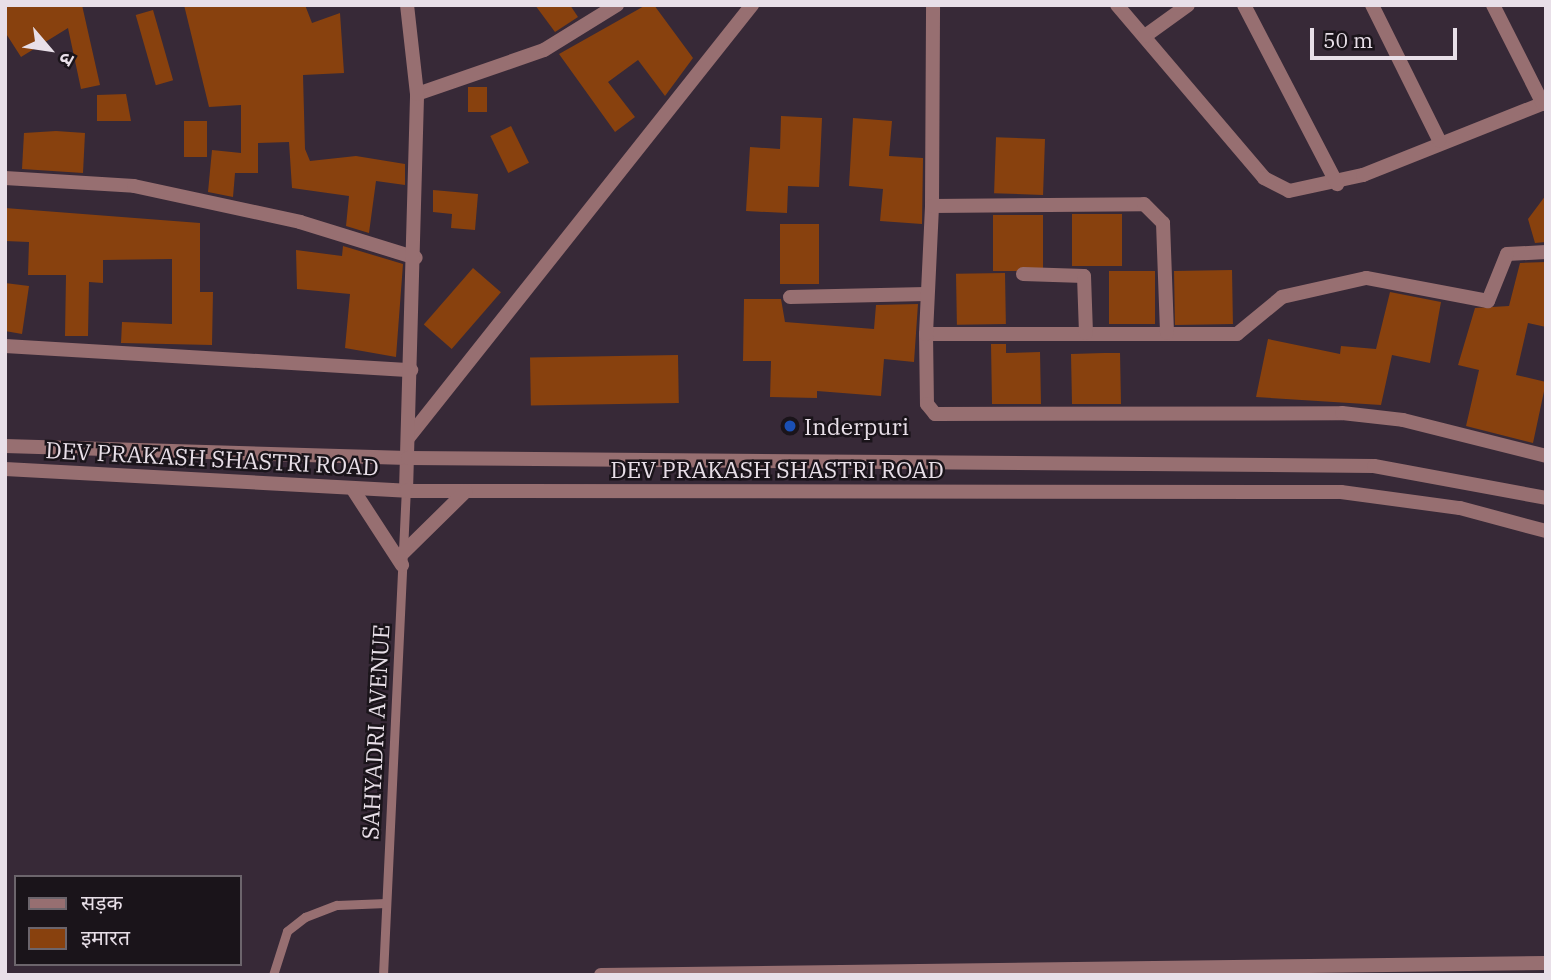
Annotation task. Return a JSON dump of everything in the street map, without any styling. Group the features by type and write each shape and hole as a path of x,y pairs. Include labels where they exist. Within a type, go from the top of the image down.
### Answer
{"street":[{"path":"406,491 416,258 417,94 407,5"},
{"path":"417,94 544,50 617,5"},
{"path":"409,437 752,5"},
{"path":"933,5 932,206 926,293 926,404 934,414 1353,414 1546,456"},
{"path":"1117,5 1264,178 1289,191 1337,184 1439,140 1544,103 1493,5"},
{"path":"1145,36 1188,5"},
{"path":"1244,5 1337,184"},
{"path":"1371,5 1439,140"},
{"path":"5,178 134,186 300,222 416,258"},
{"path":"932,206 1150,207 1163,222 1167,333"},
{"path":"926,334 1237,334 1282,297 1366,278 1488,301 1507,254 1546,252"},
{"path":"1023,274 1084,276 1086,333"},
{"path":"790,297 926,293"},
{"path":"5,346 411,370"},
{"name":"DEV PRAKASH SHASTRI ROAD","path":"5,446 408,458 1374,466 1546,498"},
{"name":"DEV PRAKASH SHASTRI ROAD","path":"5,469 406,491 1341,492 1460,508 1546,531"},
{"path":"352,488 403,559 467,491"},
{"path":"601,975 1546,963"}],"lane":[{"name":"SAHYADRI AVENUE","path":"383,975 406,491"},
{"path":"273,975 287,931 305,917 337,905 386,903"}],"building":[{"path":"5,5 82,5 100,85 81,89 68,28 21,57 5,32"},
{"path":"184,5 305,5 312,23 340,13 344,73 303,75 305,149 310,161 356,156 405,164 405,185 376,181 369,233 346,226 349,196 292,188 289,142 258,143 258,173 235,173 233,197 208,192 212,150 241,153 241,105 209,107"},
{"path":"535,5 570,5 578,17 555,32"},
{"path":"646,5 654,5 693,58 665,96 638,60 608,82 635,117 615,132 559,54"},
{"path":"153,10 173,80 156,85 136,15"},
{"path":"468,87 487,87 487,112 468,112"},
{"path":"126,94 131,121 97,121 97,95"},
{"path":"781,116 822,118 819,187 788,186 787,213 746,211 750,147 780,149"},
{"path":"853,118 892,121 889,156 923,158 922,224 880,221 883,189 849,186"},
{"path":"184,121 207,121 207,157 184,157"},
{"path":"511,126 529,163 508,173 490,136"},
{"path":"24,133 85,133 83,173 22,169"},
{"path":"996,137 1045,139 1043,195 994,193"},
{"path":"433,190 478,194 475,230 451,228 452,214 433,212"},
{"path":"1546,195 1546,242 1535,243 1528,219"},
{"path":"5,208 200,223 200,292 213,292 212,345 121,343 122,322 172,324 172,259 103,260 103,283 89,282 88,336 65,336 66,275 28,275 29,242 5,241"},
{"path":"1072,214 1122,214 1122,266 1072,266"},
{"path":"993,215 1043,215 1043,271 993,271"},
{"path":"780,224 819,224 819,284 780,284"},
{"path":"343,246 403,264 396,357 345,348 350,294 297,289 296,250 342,256"},
{"path":"1546,262 1546,327 1528,323 1516,375 1546,382 1533,443 1466,426 1479,370 1458,365 1475,308 1509,306 1520,263"},
{"path":"473,268 501,292 452,349 424,325"},
{"path":"1232,270 1233,324 1175,325 1174,271"},
{"path":"1109,271 1155,271 1155,324 1109,324"},
{"path":"1005,273 1006,324 957,325 956,274"},
{"path":"5,283 29,286 22,334 5,331"},
{"path":"1390,292 1441,302 1430,363 1392,355 1381,405 1256,397 1268,339 1340,354 1341,346 1376,349"},
{"path":"744,299 781,299 785,322 874,329 876,305 918,304 914,362 884,359 881,396 817,391 817,398 770,397 771,361 743,361"},
{"path":"991,344 1006,344 1006,353 1040,352 1041,404 992,404"},
{"path":"1120,353 1121,404 1072,404 1071,354"},
{"path":"678,355 679,403 531,406 530,358"}],"place":[{"name":"Inderpuri","path":"790,426"}]}
